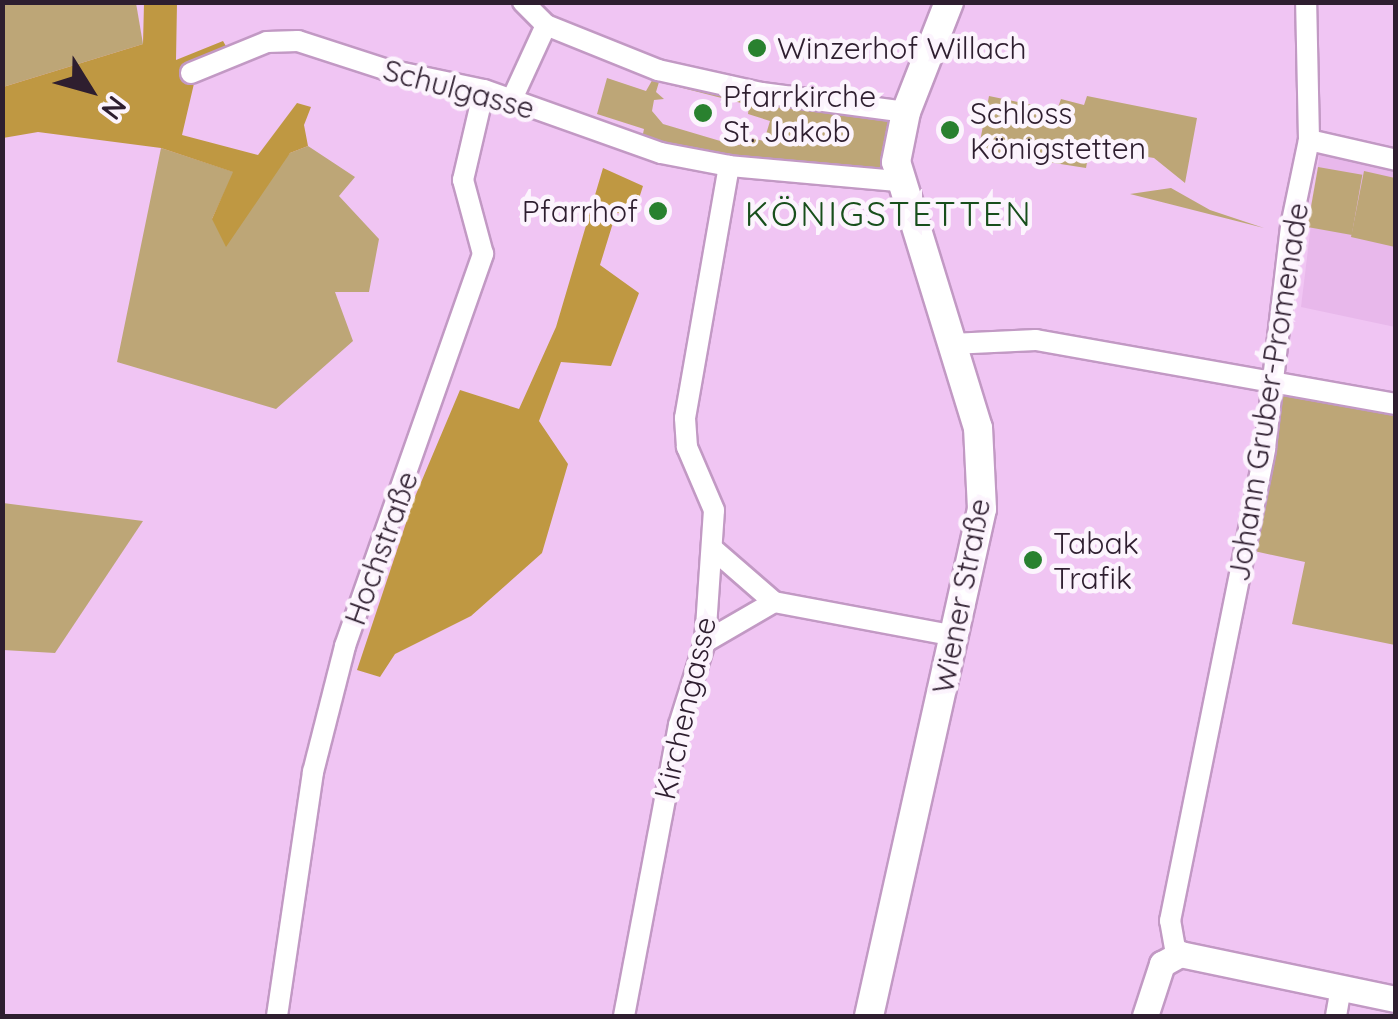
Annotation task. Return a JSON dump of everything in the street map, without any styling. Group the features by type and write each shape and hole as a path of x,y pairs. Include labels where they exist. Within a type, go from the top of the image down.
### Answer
{"main road":[{"path":"898,180 906,112 949,2"},
{"name":"Wiener Straße","path":"869,1016 955,636 983,481 978,428 898,180"}],"street":[{"path":"523,2 546,25 641,64 762,93 906,112"},
{"name":"Johann Gruber-Promenade","path":"1176,954 1170,922 1266,448 1271,377 1309,140 1306,2"},
{"path":"512,99 546,25"},
{"name":"Schulgasse","path":"191,73 266,42 298,41 384,70 484,90 661,153 729,166 898,180"},
{"name":"Hochstraße","path":"277,1016 313,772 345,646 483,254 463,180 484,90"},
{"path":"1309,140 1396,160"},
{"name":"Kirchengasse","path":"624,1016 679,725 705,642 714,510 687,447 685,418 729,166"},
{"path":"951,344 1036,340 1271,377 1396,404"},
{"path":"713,550 774,602 955,636"},
{"path":"705,642 774,602"},
{"path":"1145,1016 1158,972 1176,954 1396,1000"},
{"path":"1336,1016 1341,988"}],"shaded area":[{"path":"3,3 136,3 143,44 3,87"},
{"path":"144,3 177,3 176,60 223,41 227,48 196,75 182,135 258,155 297,103 311,107 304,125 308,146 290,153 226,247 212,219 233,172 161,148 38,132 3,138 3,87 143,44"},
{"path":"658,70 906,112 898,181 755,165 641,143 644,129 597,114 607,78 646,91","holes":["659,82 749,105 748,114 770,121 764,141 742,136 740,145 663,124 652,111 654,100 664,99 656,92"]},
{"path":"989,96 1057,110 1061,99 1084,105 1087,96 1197,118 1185,183 1154,158 1123,153 1121,161 1088,157 1086,168 978,151"},
{"path":"308,146 355,177 339,196 379,239 369,292 335,292 353,341 276,409 117,362 161,148 234,172 212,219 290,153"},
{"path":"1320,150 1395,166 1395,327 1301,307"},
{"path":"1318,167 1362,175 1352,235 1307,227"},
{"path":"603,168 643,186 634,214 616,213 600,265 639,293 611,366 561,362 539,421 568,464 542,553 471,616 395,654 380,677 357,670 414,499 460,390 519,409 556,327"},
{"path":"1364,171 1395,178 1395,247 1351,237"},
{"path":"1171,188 1210,210 1264,228 1130,194"},
{"path":"1284,387 1395,409 1395,645 1292,624 1305,562 1254,551"},
{"path":"3,503 143,521 55,653 3,650"}],"place":[{"name":"Winzerhof Willach","path":"757,48"},
{"name":"Pfarrkirche St. Jakob","path":"703,113"},
{"name":"Schloss Königstetten","path":"950,130"},
{"name":"Pfarrhof","path":"658,211"},
{"name":"Tabak Trafik","path":"1033,560"}],"district":[{"name":"KÖNIGSTETTEN","path":"889,213"}]}
